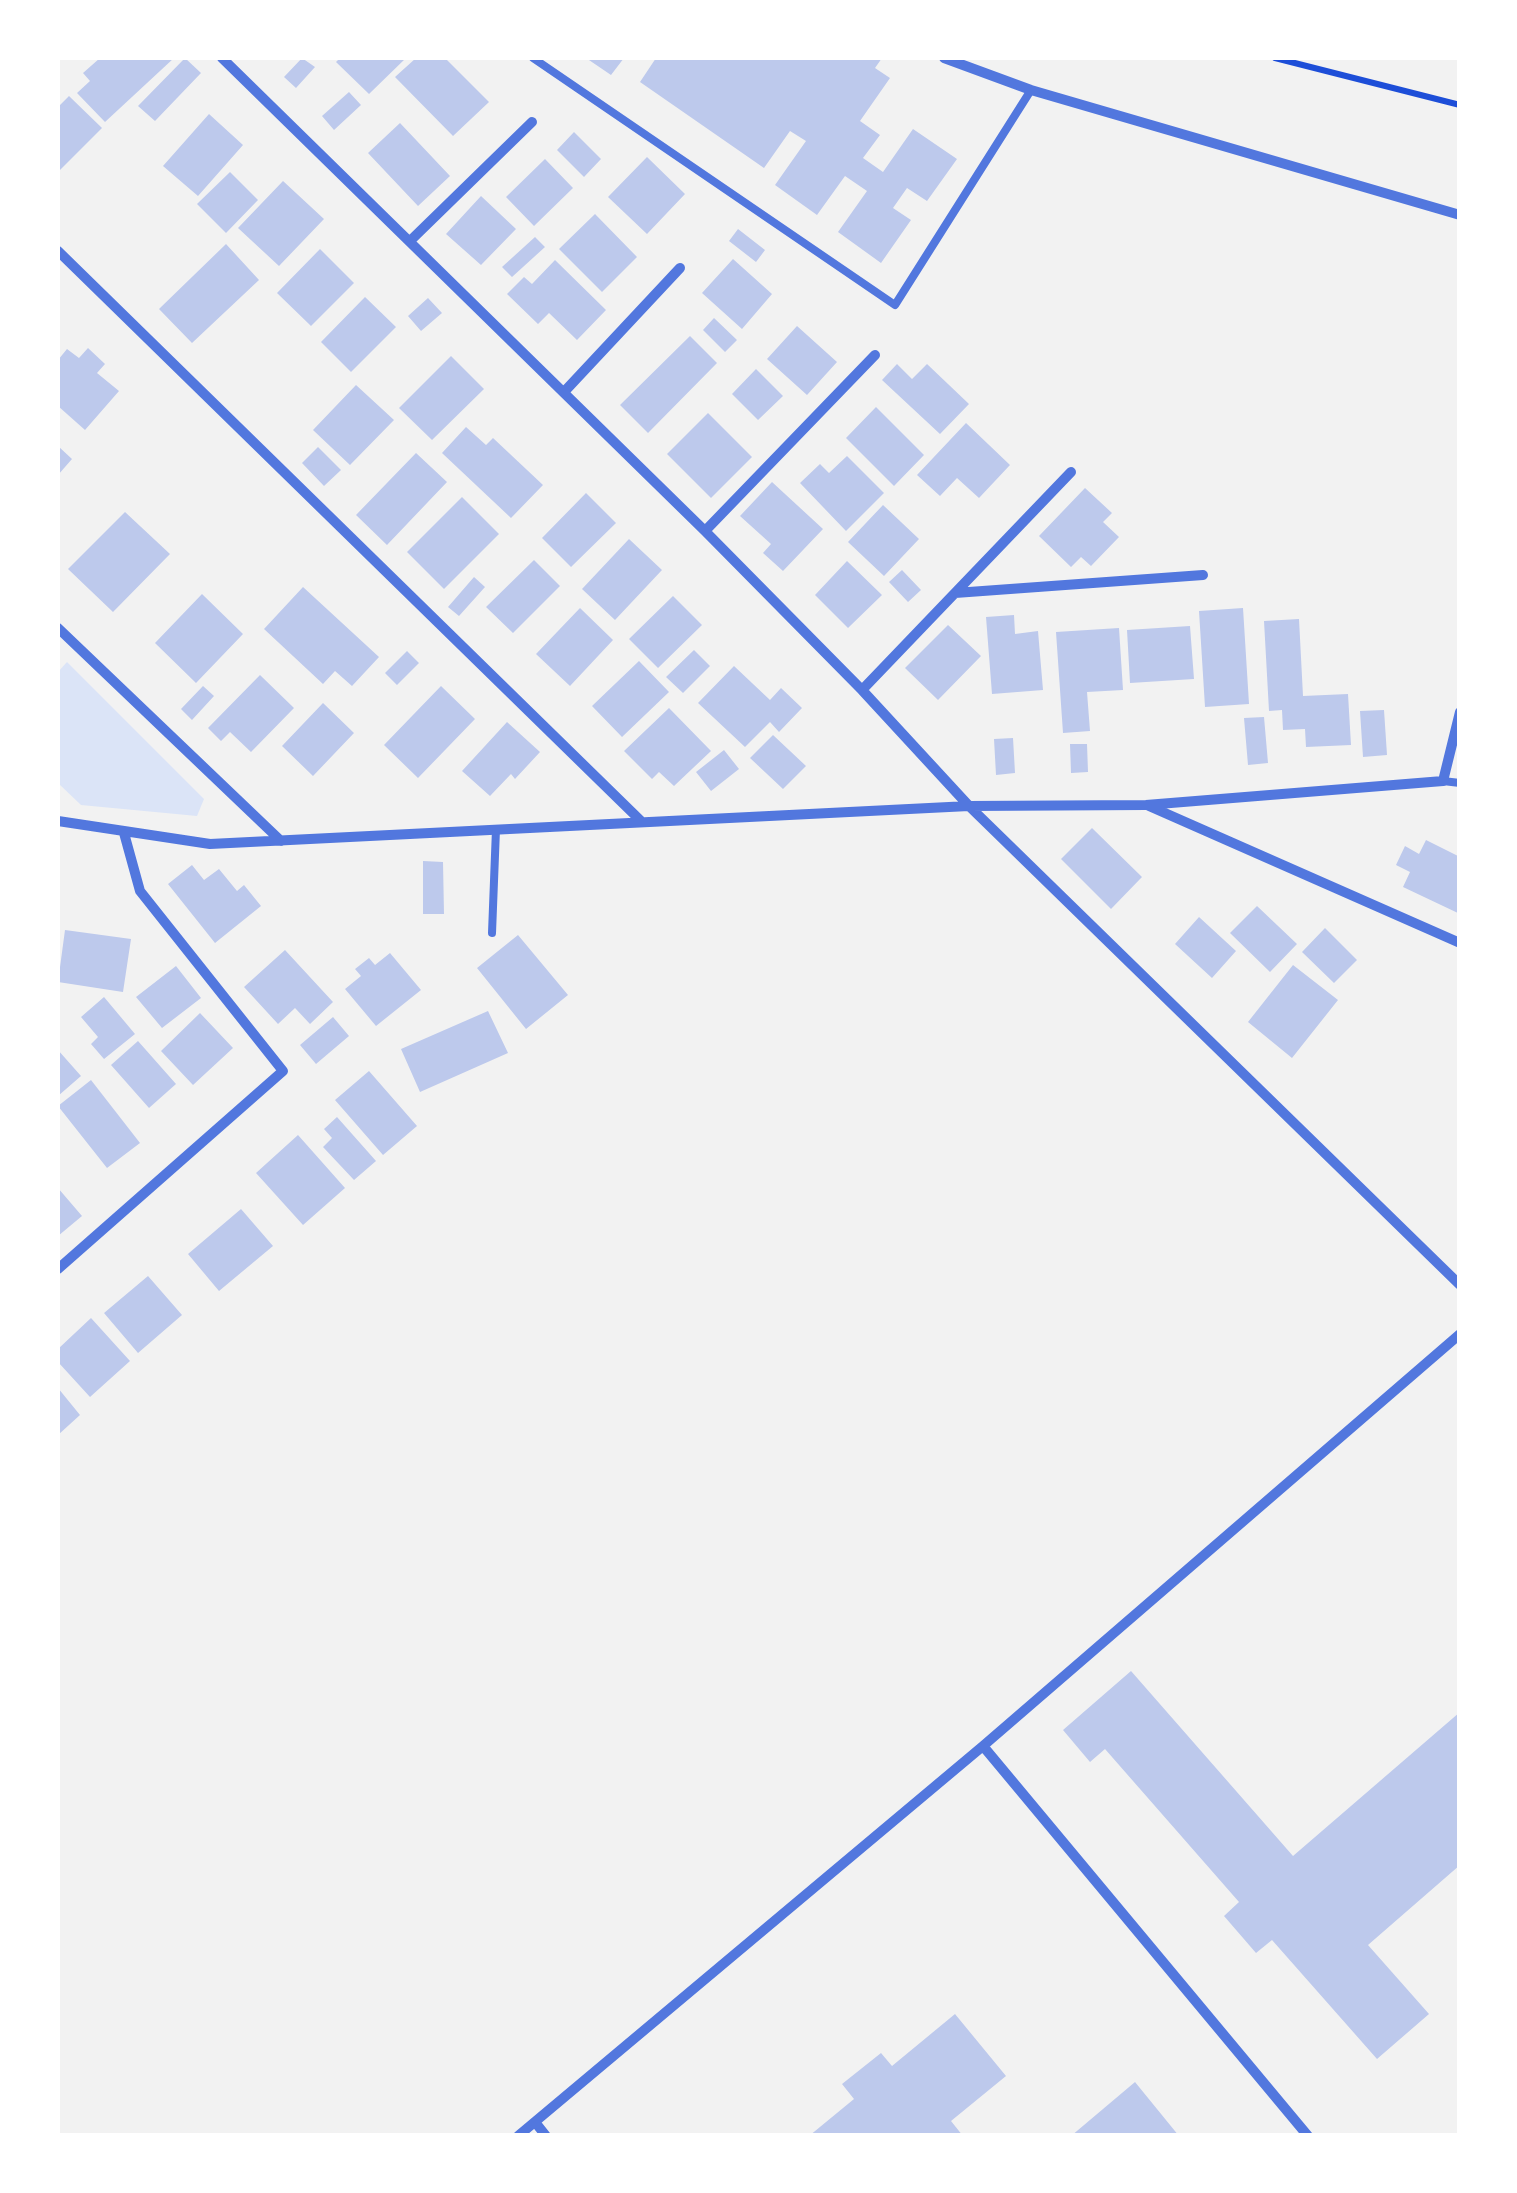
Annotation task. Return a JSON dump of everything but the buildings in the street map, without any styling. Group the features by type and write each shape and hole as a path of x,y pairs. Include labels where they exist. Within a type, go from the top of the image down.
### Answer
{"street":[{"path":"222,58 705,531 862,690 969,806 1460,1285"},
{"path":"944,58 1031,90 1460,215"},
{"path":"410,242 532,122"},
{"path":"58,251 642,822"},
{"path":"564,392 680,268"},
{"path":"705,531 875,355"},
{"path":"862,690 1071,472"},
{"path":"954,593 1203,575"},
{"path":"58,628 281,841"},
{"path":"58,821 210,844 969,806 1146,805 1443,780 1460,712"},
{"path":"1146,805 1460,943"},
{"path":"58,1269 283,1071 140,891 124,833"},
{"path":"518,2136 982,1746 1460,1334"},
{"path":"982,1746 1308,2136"},
{"path":"535,2122 546,2136"}],"lane":[{"path":"534,58 895,305 1031,90"},
{"path":"1443,780 1460,784"},
{"path":"492,932 496,829"}],"path":[{"path":"1274,58 1460,105"}],"shaded area":[{"path":"67,662 204,799 197,816 81,805 58,783 58,672"}]}
